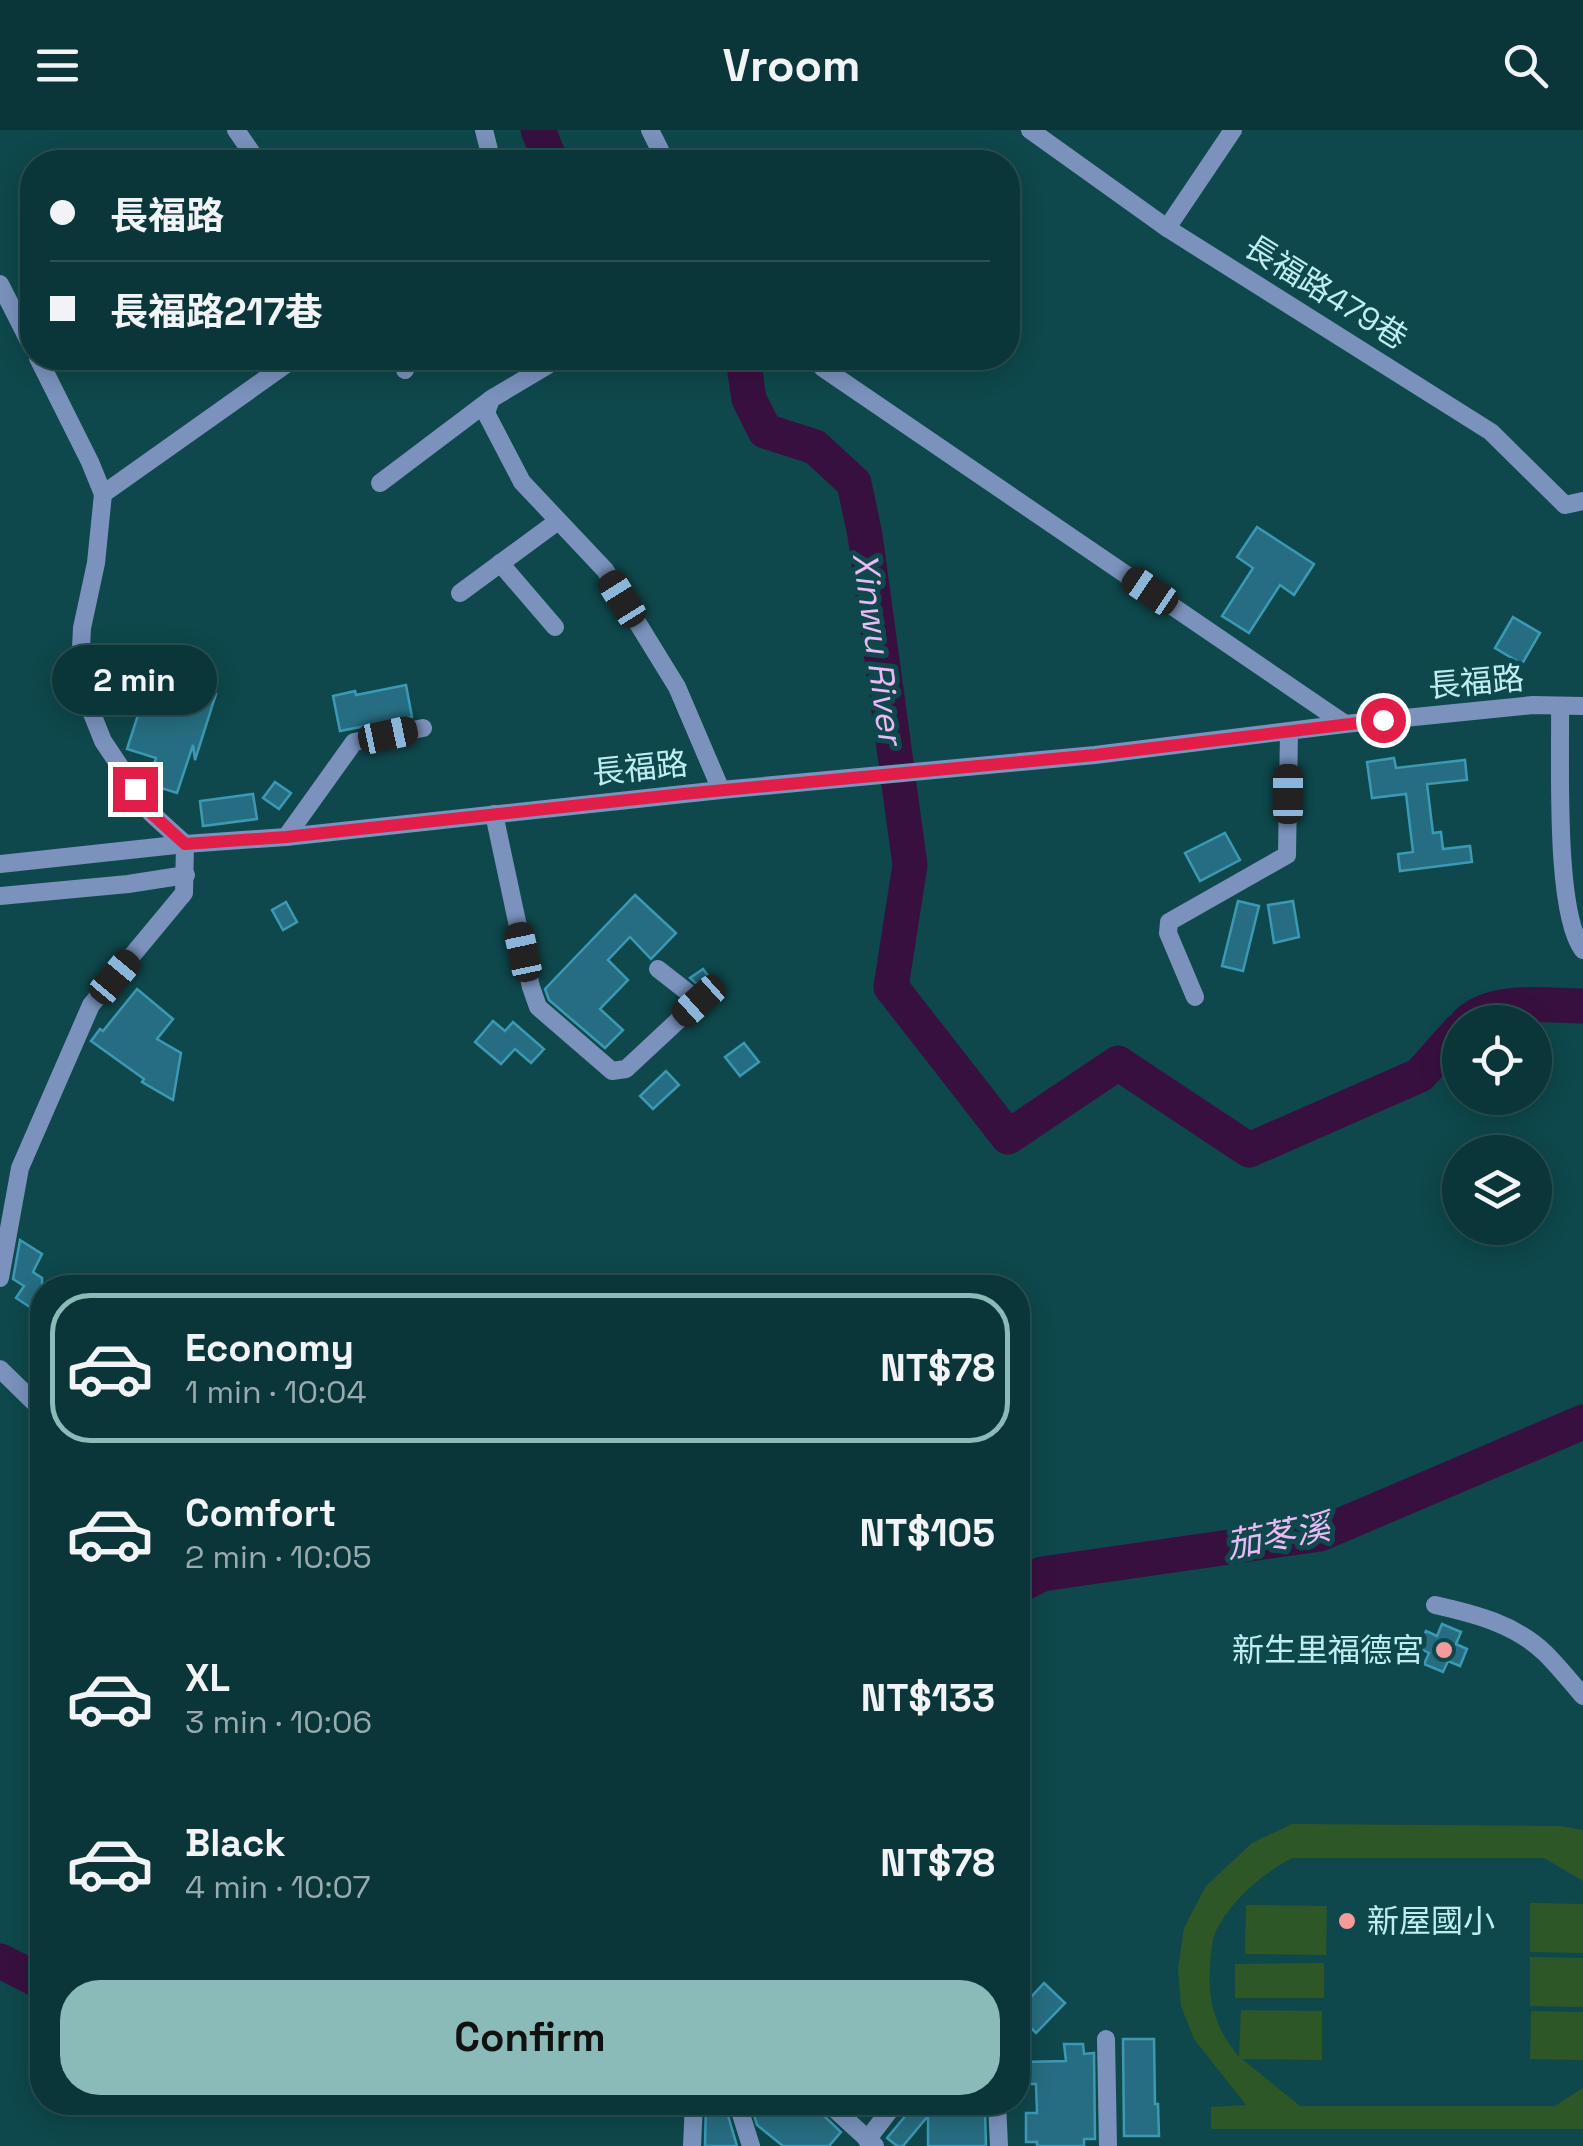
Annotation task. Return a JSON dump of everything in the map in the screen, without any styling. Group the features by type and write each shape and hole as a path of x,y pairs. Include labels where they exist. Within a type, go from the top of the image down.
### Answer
{"street":[{"name":"長福路479巷","path":"1030,130 1166,228 1491,432 1566,505 1583,502"},
{"path":"1166,228 1233,130"},
{"path":"0,284 20,324"},
{"path":"0,1278 20,1168 92,1005 184,894 186,875 185,844 151,813 104,741 85,696 80,668 82,628 96,562 103,494 44,370"},
{"path":"103,494 278,370"},
{"path":"380,483 491,399 540,370"},
{"path":"826,370 1346,724"},
{"path":"491,399 486,413 522,482 604,570 676,686 721,790"},
{"path":"460,592 558,521"},
{"path":"500,563 555,628"},
{"name":"長福路","path":"0,864 1095,755 1533,705 1583,706"},
{"path":"1560,707 1562,862 1568,910 1583,950"},
{"path":"286,837 354,742 423,728"},
{"path":"1194,997 1168,933 1169,922 1288,855 1289,732"},
{"path":"494,814 530,987 538,1007 612,1071 626,1069 699,1001 658,969"},
{"path":"0,896 186,875"},
{"path":"0,1370 30,1399"},
{"path":"1435,1605 1470,1612 1522,1634 1545,1653 1583,1696"},
{"path":"1106,2039 1108,2146"},
{"path":"692,2146 693,2115"},
{"path":"742,2115 751,2146"},
{"path":"839,2115 865,2142 886,2115"},
{"path":"998,2115 999,2146"}],"green space":[{"path":"1292,1824 1561,1826 1583,1830 1583,1881 1544,1858 1292,1858 1248,1890 1221,1921 1213,1941 1210,1984 1217,2021 1239,2057 1241,2010 1322,2011 1322,2060 1242,2059 1300,2106 1555,2106 1583,2088 1583,2129 1211,2129 1211,2107 1246,2105 1194,2039 1181,2006 1178,1969 1184,1928 1206,1886 1252,1843"},
{"path":"1530,1903 1583,1904 1583,1953 1530,1952"},
{"path":"1246,1905 1327,1906 1326,1955 1245,1954"},
{"path":"1530,1957 1583,1958 1583,2007 1530,2006"},
{"path":"1324,1963 1324,1998 1235,1998 1235,1964"},
{"path":"1531,2011 1583,2012 1583,2060 1530,2059"}],"building":[{"path":"1257,527 1314,564 1294,595 1280,585 1249,633 1222,616 1253,568 1237,557"},
{"path":"1513,617 1540,633 1522,664 1495,648"},
{"path":"130,652 214,679 209,691 216,694 195,760 193,745 177,793 148,784 156,758 127,749 138,715 113,707"},
{"path":"406,685 412,717 340,731 333,696"},
{"path":"1394,758 1396,768 1465,760 1467,780 1427,784 1433,833 1441,832 1443,849 1470,846 1472,862 1400,871 1398,854 1413,852 1406,794 1372,798 1367,762"},
{"path":"275,782 291,793 279,809 263,798"},
{"path":"253,794 257,819 203,826 200,801"},
{"path":"1225,833 1240,860 1200,881 1185,853"},
{"path":"635,895 676,933 651,959 630,937 608,960 628,980 600,1009 623,1030 605,1048 549,1000 545,989"},
{"path":"1238,901 1259,906 1243,971 1222,966"},
{"path":"1293,901 1299,937 1274,943 1268,905"},
{"path":"286,902 297,922 283,930 272,910"},
{"path":"703,969 718,989 710,996 690,978"},
{"path":"137,989 173,1019 157,1039 181,1053 173,1100 142,1082 144,1079 91,1041"},
{"path":"493,1021 505,1031 513,1022 544,1049 531,1063 515,1049 501,1064 475,1042"},
{"path":"744,1043 759,1062 740,1076 725,1057"},
{"path":"666,1071 679,1085 653,1109 640,1096"},
{"path":"20,1240 42,1254 33,1272 38,1275 30,1275 30,1307 16,1298 24,1286 13,1279"},
{"path":"1442,1624 1461,1632 1456,1644 1467,1649 1460,1666 1448,1661 1443,1672 1424,1664 1429,1653 1419,1648 1426,1631 1437,1636"},
{"path":"1044,1983 1065,2003 1036,2033 1030,2027 1030,1998"},
{"path":"1123,2039 1154,2039 1159,2136 1124,2136"},
{"path":"1064,2044 1083,2044 1084,2054 1094,2053 1095,2139 1084,2139 1084,2146 1037,2146 1037,2142 1026,2142 1026,2115 1037,2113 1036,2084 1030,2084 1030,2062 1066,2061"},
{"path":"706,2115 728,2115 737,2146 705,2146"},
{"path":"754,2115 823,2115 841,2132 829,2146 783,2146 757,2125"},
{"path":"906,2115 985,2115 986,2146 928,2146 928,2116 903,2146 887,2138"}],"waterway":[{"name":"Xinwu River","path":"538,130 546,150"},
{"name":"Xinwu River","path":"745,370 749,399 765,431 815,447 854,483 865,535 910,865 891,987 1008,1137 1118,1063 1249,1150 1420,1075 1442,1050"},
{"name":"Xinwu River","path":"1523,1005 1583,1006"},
{"name":"茄苳溪","path":"1030,1580 1042,1574 1320,1534 1583,1422"},
{"name":"茄苳溪","path":"0,1961 30,1976"}],"place":[{"name":"新生里福德宮","path":"1444,1650"},
{"name":"新屋國小","path":"1347,1921"}],"route":[{"path":"135,789 151,813 185,844 1095,755 1383,720"}]}
